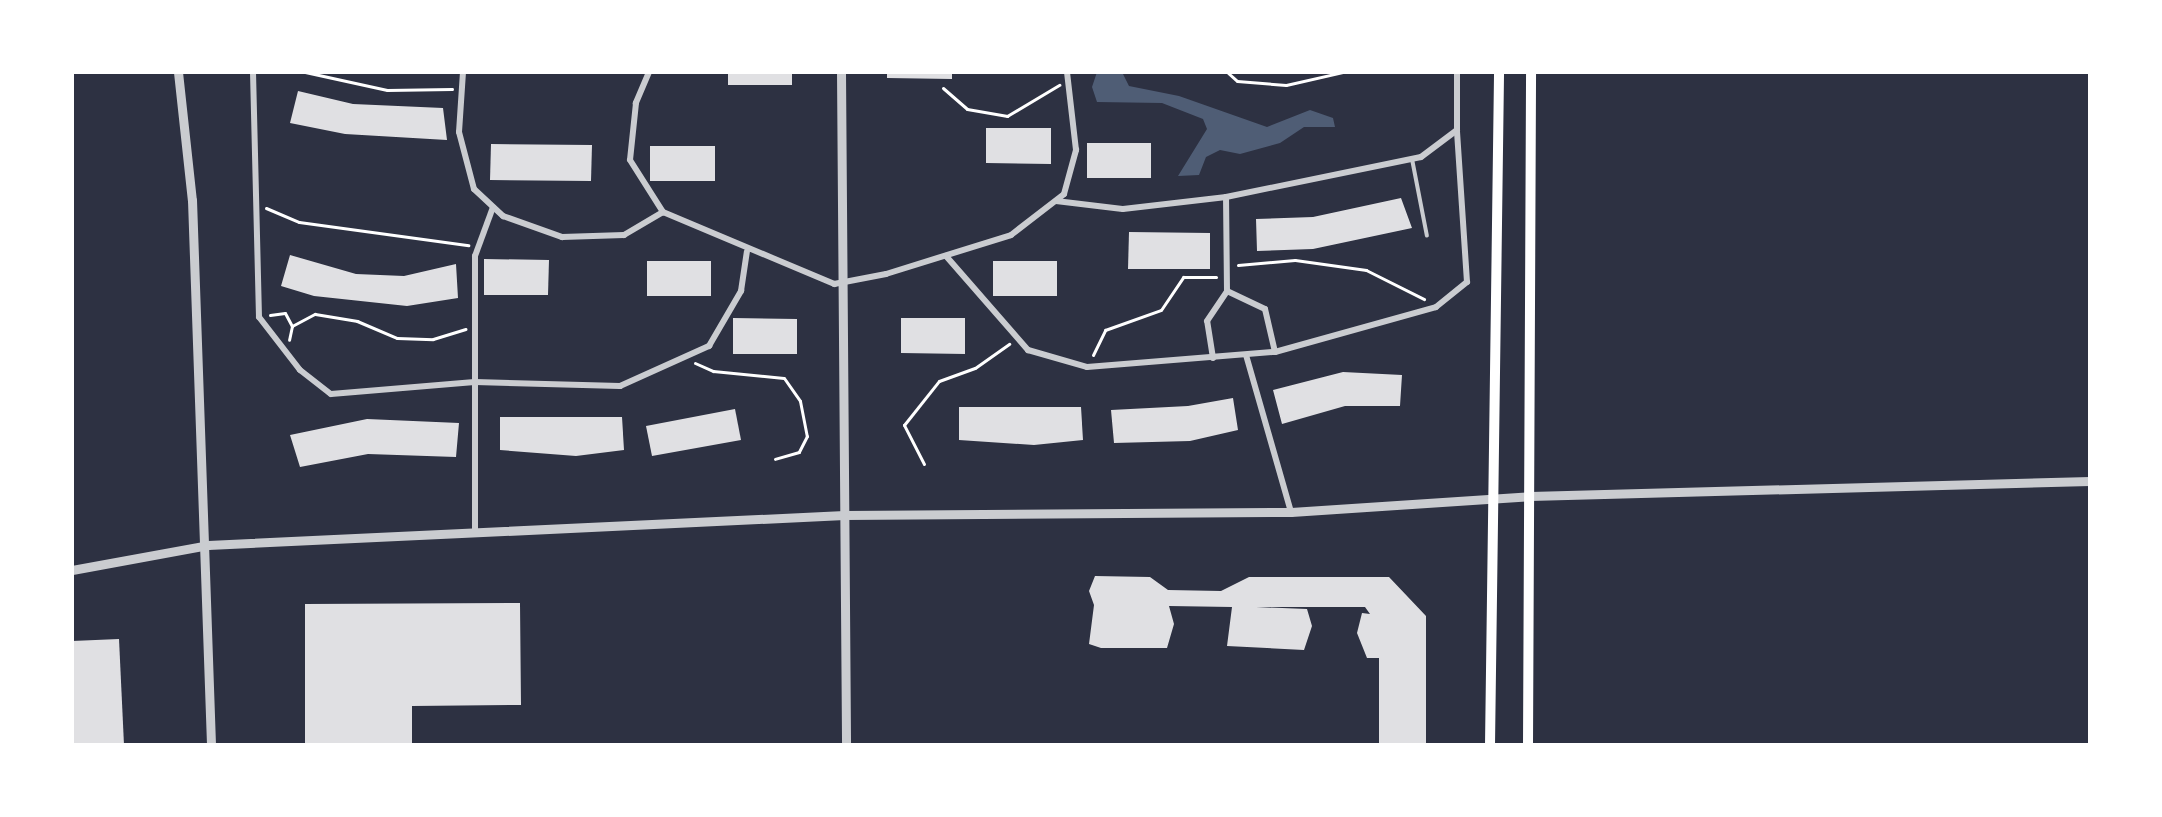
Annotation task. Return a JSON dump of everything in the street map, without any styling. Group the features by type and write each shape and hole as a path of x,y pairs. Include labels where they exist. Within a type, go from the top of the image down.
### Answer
{"main road":[{"path":"1490,745 1499,72"},
{"path":"1528,745 1531,72"}],"street":[{"path":"178,72 192,200 208,545 211,745"},
{"path":"253,72 259,317 286,352 331,394 475,382 620,386 709,346 741,291 747,251"},
{"path":"463,72 459,132 474,189 503,216 562,237 624,235 663,212"},
{"path":"649,72 636,103 630,160 663,212 747,251 834,284 946,256 1011,236 1064,194 1076,150 1067,72"},
{"path":"841,72 845,283 846,745"},
{"path":"946,256 1028,350 1087,367 1275,352 1436,307 1467,282 1457,130 1457,72"},
{"path":"1056,201 1123,209 1226,197 1412,158 1457,130"},
{"path":"1213,358 1207,321 1227,291 1226,197"},
{"path":"475,532 475,326 479,245 493,207"},
{"path":"1227,291 1265,309 1275,352"},
{"path":"1246,355 1291,513"},
{"path":"72,570 208,545 844,515 1291,513 1492,501 1530,496 2090,481"}],"lane":[{"path":"1412,158 1427,236"}],"path":[{"path":"305,72 387,90 462,89"},
{"path":"1227,72 1237,81 1286,85 1343,72"},
{"path":"943,88 967,109 1007,116 1068,80"},
{"path":"256,204 299,222 479,245"},
{"path":"1227,266 1295,260 1366,270 1436,307"},
{"path":"1087,367 1105,330 1161,310 1183,277 1227,276"},
{"path":"259,317 285,313 292,326 286,352"},
{"path":"292,326 315,314 357,321 397,338 433,339 475,326"},
{"path":"924,464 904,425 939,381 975,368 1018,338"},
{"path":"682,358 713,371 784,378 800,401 807,436 799,452 775,459"}],"water":[{"path":"1097,72 1122,72 1129,86 1179,96 1267,127 1310,110 1333,118 1335,127 1304,127 1280,143 1240,154 1220,150 1206,157 1199,175 1178,176 1207,129 1203,119 1162,103 1097,102 1092,87"}],"building":[{"path":"728,72 792,72 792,85 728,85"},
{"path":"887,72 952,72 952,79 887,78"},
{"path":"298,91 353,104 443,108 447,140 345,134 290,123"},
{"path":"986,128 1051,128 1051,164 986,163"},
{"path":"1087,143 1151,143 1151,178 1087,178"},
{"path":"491,144 592,145 591,181 490,180"},
{"path":"650,146 715,146 715,181 650,181"},
{"path":"1401,198 1412,228 1313,249 1257,251 1256,219 1313,217"},
{"path":"1129,232 1210,233 1210,269 1128,269"},
{"path":"290,255 356,274 404,276 456,264 458,298 407,306 314,296 281,286"},
{"path":"484,259 549,260 548,295 484,295"},
{"path":"647,261 711,261 711,296 647,296"},
{"path":"993,261 1057,261 1057,296 993,296"},
{"path":"733,318 797,319 797,354 733,354"},
{"path":"901,318 965,318 965,354 901,353"},
{"path":"1343,372 1402,375 1400,406 1345,406 1282,424 1273,390"},
{"path":"1233,398 1238,430 1190,441 1114,443 1111,410 1188,406"},
{"path":"959,407 1081,407 1083,440 1034,445 959,440"},
{"path":"735,409 741,440 652,456 646,426"},
{"path":"500,417 622,417 624,450 576,456 500,450"},
{"path":"367,419 459,423 456,457 368,454 300,467 290,435"},
{"path":"1095,576 1150,577 1168,590 1221,591 1249,577 1389,577 1426,616 1426,745 1379,745 1379,658 1367,658 1357,633 1362,613 1370,614 1365,607 1256,607 1307,609 1312,626 1304,650 1227,646 1232,607 1169,606 1174,624 1167,648 1101,648 1089,644 1094,605 1089,591"},
{"path":"520,603 521,705 412,706 412,745 305,745 305,604"},
{"path":"119,639 124,745 72,745 72,641"}]}
